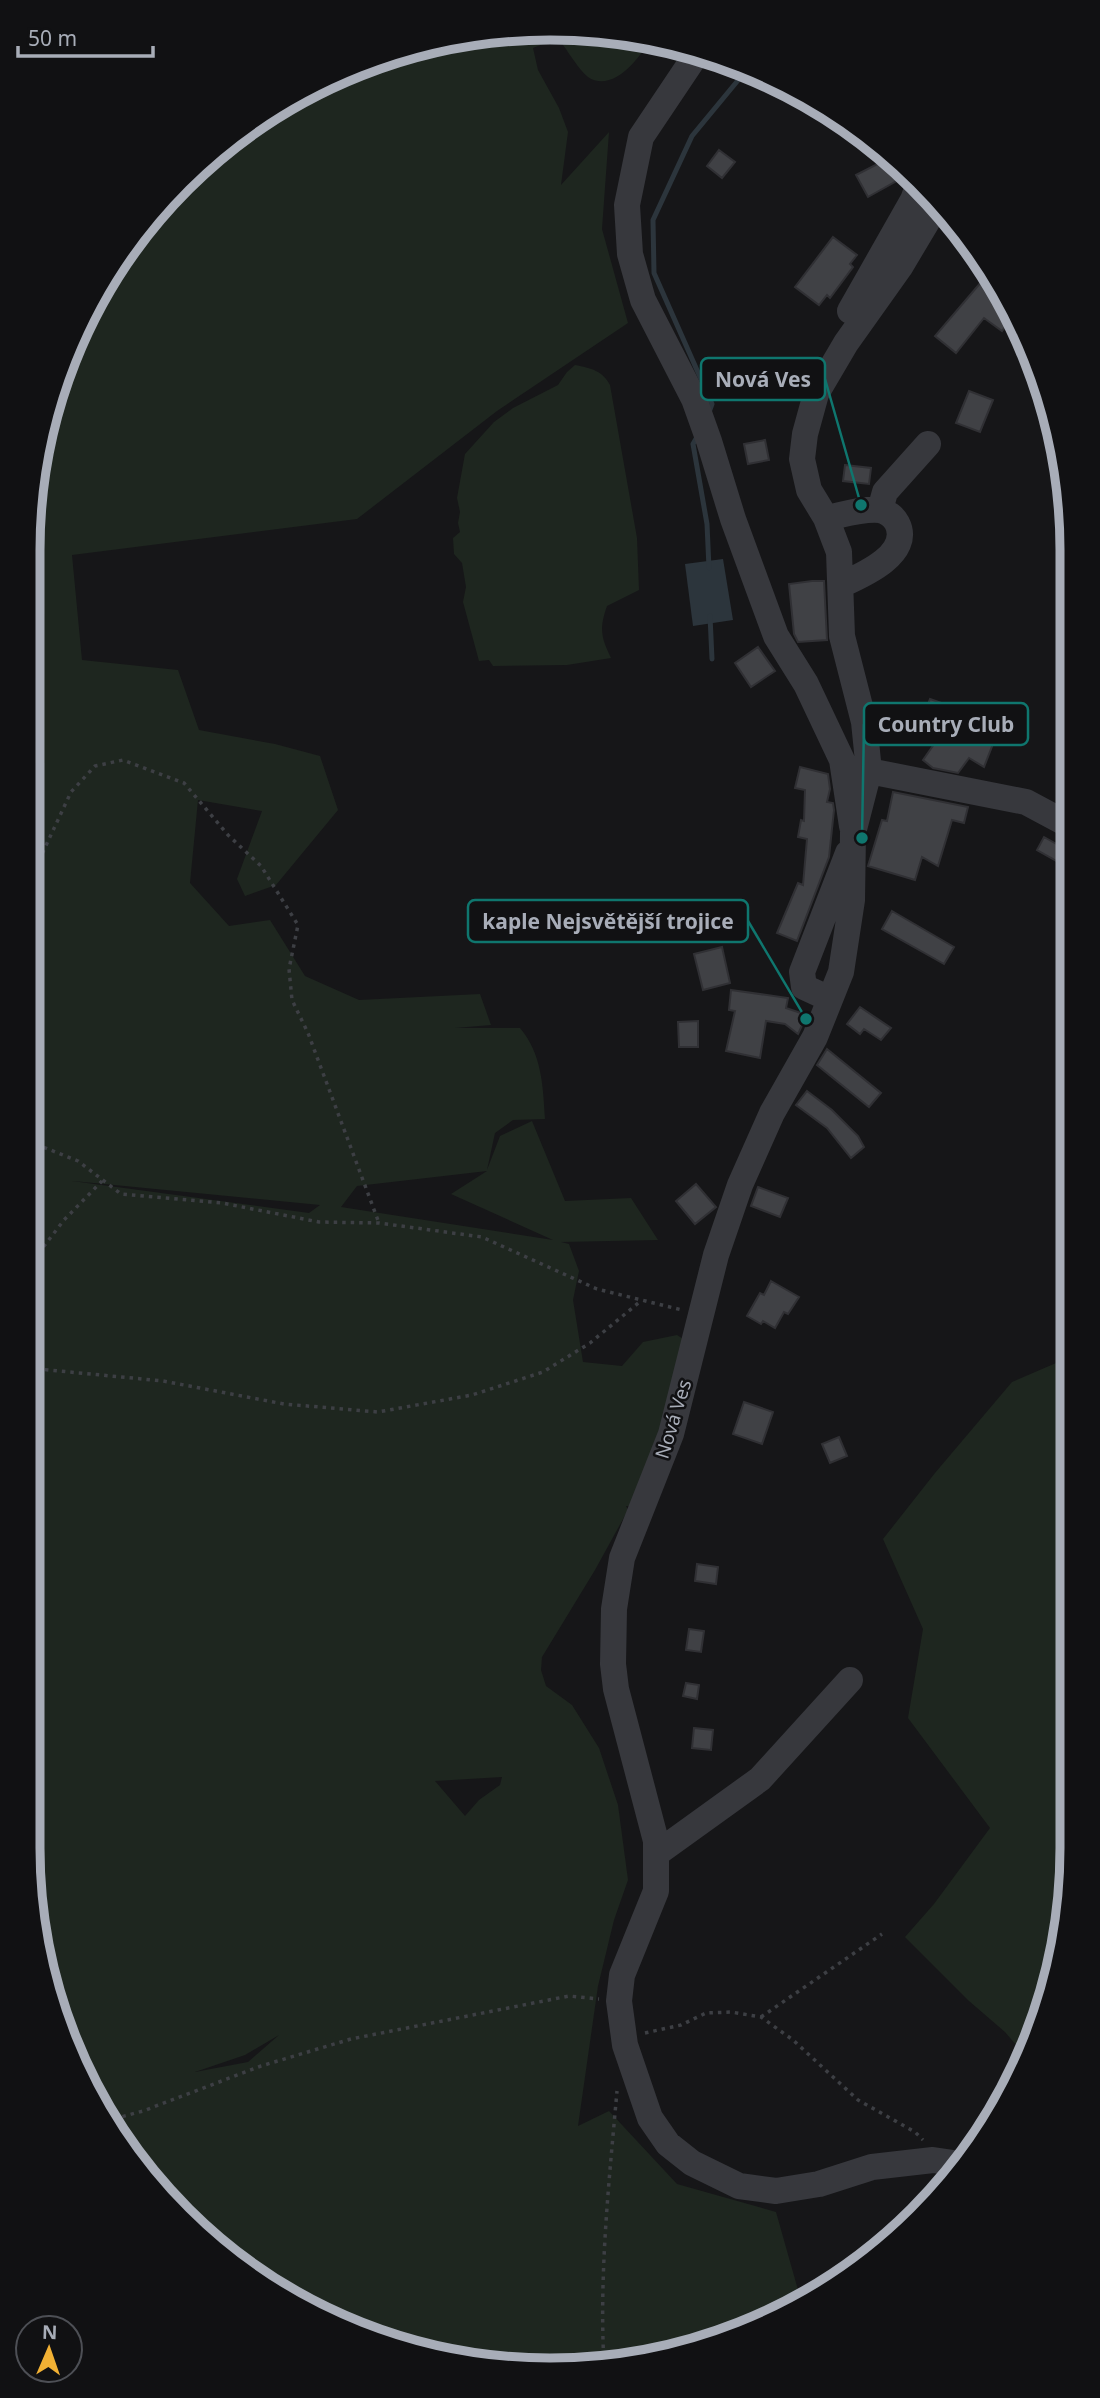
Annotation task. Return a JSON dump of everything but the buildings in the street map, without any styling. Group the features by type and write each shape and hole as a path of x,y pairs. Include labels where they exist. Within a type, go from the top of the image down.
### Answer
{"street":[{"name":"Nová Ves","path":"692,61 640,137 627,205 630,254 643,300 694,399 733,519 776,636 806,684 842,760 853,838 852,901 841,972 815,1037 772,1112 740,1185 716,1255 671,1434 622,1558 614,1609 613,1664 656,1841 656,1891 622,1975 618,2001 623,2029 625,2072 650,2118 668,2144 692,2163 739,2186 776,2191 819,2184 872,2168 933,2160 950,2163"},
{"path":"846,343 844,323 915,195"},
{"name":"Nová Ves","path":"830,999 804,987 802,971 853,838 869,771 864,722 842,636 839,552 826,518 809,490 802,459 805,434 816,394 846,343 900,267 932,213"},
{"path":"880,510 885,492 928,444"},
{"path":"826,518 880,510 893,517 898,524 898,543 887,559 874,570 841,585"},
{"path":"869,771 1026,802 1060,820"},
{"path":"656,1854 760,1779 850,1680"}],"path":[{"path":"40,858 71,792 95,766 123,760 184,783 228,835 261,866 298,925 289,969 292,1000 308,1033 379,1223"},
{"path":"40,1145 78,1161 121,1194 222,1203 319,1222 379,1223 482,1237 597,1289 701,1315"},
{"path":"40,1251 64,1220 103,1181"},
{"path":"40,1369 163,1381 284,1404 378,1412 472,1395 543,1371 590,1343 642,1300"},
{"path":"761,2017 882,1934"},
{"path":"118,2117 144,2111 261,2066 351,2039 569,1996 618,2001"},
{"path":"623,2029 644,2033 681,2025 706,2013 731,2012 761,2017 793,2040 858,2100 915,2132 925,2141 933,2160"},
{"path":"603,2355 602,2325 608,2198 625,2072"}],"shaded area":[{"path":"553,40 533,48 538,70 559,108 568,132 561,185 609,132 602,229 628,323 497,411 357,519 72,555 82,660 178,670 199,730 275,744 320,756 338,810 276,885 245,896 237,879 262,811 198,800 190,883 229,926 270,920 305,976 359,1000 480,994 491,1025 455,1028 520,1028 537,1060 545,1119 513,1120 495,1133 487,1170 500,1136 532,1121 565,1201 631,1198 658,1240 561,1242 569,1244 579,1271 573,1300 583,1362 622,1366 643,1342 677,1335 694,1346 642,1507 626,1506 628,1510 595,1570 542,1657 541,1670 546,1686 572,1705 599,1748 618,1805 628,1880 614,1920 598,1986 578,2126 609,2111 677,2184 776,2212 799,2292 745,2319 682,2340 649,2348 583,2357 517,2357 451,2348 386,2331 355,2319 295,2289 240,2252 190,2208 146,2158 109,2103 79,2043 58,1980 45,1915 40,1848 40,550 41,517 50,451 67,386 109,295 126,267 167,214 214,167 267,126 355,79 418,58 483,45","holes":["487,1171 451,1194 553,1240 341,1207 357,1186","72,1181 320,1205 309,1213","502,1777 500,1785 479,1800 465,1816 435,1781","279,2035 248,2062 195,2072 245,2055"]},
{"path":"560,40 644,49 625,71 607,81 588,77"},
{"path":"575,365 596,371 604,376 610,385 637,538 639,590 607,606 602,633 611,658 567,665 493,666 489,660 479,661 463,602 466,587 462,563 454,554 453,538 460,532 457,498 465,454 494,422 513,408 558,385"},
{"path":"723,559 733,620 693,626 685,564"},
{"path":"1060,1361 1059,1881 1050,1947 1033,2012 1019,2048 905,1937 934,1904 990,1828 908,1718 923,1629 883,1539 1012,1382"}],"waterway":[{"path":"709,412 712,404 654,273 653,220 692,136 741,77"},
{"path":"697,437 693,444 707,524 709,568"},
{"path":"710,616 712,659"}],"place":[{"name":"Nová Ves","path":"861,505"},
{"name":"Country Club","path":"862,838"},
{"name":"kaple Nejsvětější trojice","path":"806,1019"}]}
